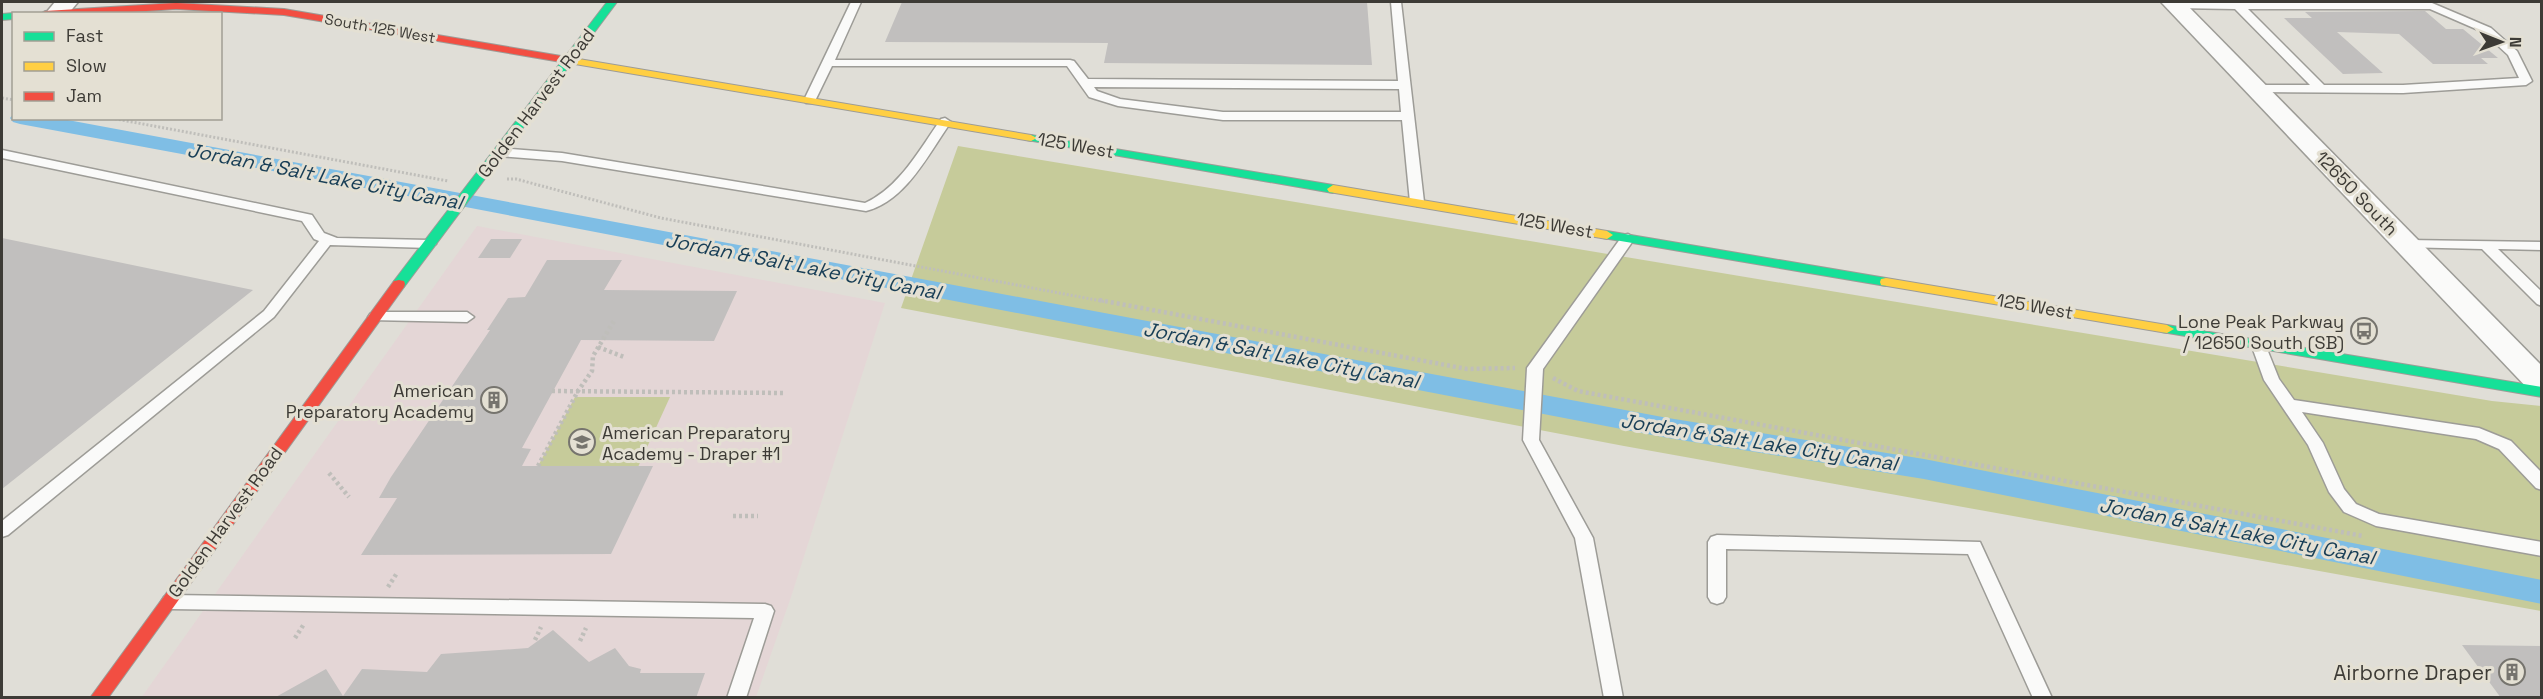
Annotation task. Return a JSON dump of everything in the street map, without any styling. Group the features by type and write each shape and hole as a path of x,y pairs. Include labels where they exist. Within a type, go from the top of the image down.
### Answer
{"main road":[{"name":"Golden Harvest Road","path":"98,698 375,317 612,2"},
{"name":"South 125 West","path":"73,12 176,6 284,12 569,59"},
{"name":"125 West","path":"569,59 2541,392"}],"street":[{"name":"12650 South","path":"2174,4 2541,385"}],"lane":[{"path":"810,100 856,2"},
{"path":"1396,2 1417,202"},
{"path":"2174,4 2239,7 2432,6 2487,30 2513,53 2526,81 2403,89 2255,88"},
{"path":"2239,7 2321,89"},
{"path":"827,63 1070,63 1094,94 1118,102 1223,116 1408,116"},
{"path":"1085,83 1405,85"},
{"path":"499,152 562,157 866,207 876,204 891,193 945,122"},
{"path":"2,154 307,218 319,236 336,242 429,244"},
{"path":"1614,698 1584,538 1531,440 1535,372 1628,238"},
{"path":"2,530 269,314 327,239"},
{"path":"2407,244 2541,246"},
{"path":"2486,245 2541,301"},
{"path":"375,317 467,317"},
{"path":"2258,344 2272,380 2315,442 2337,492 2350,508 2376,520 2541,549"},
{"path":"2291,405 2479,434 2505,445 2541,484"},
{"path":"1717,597 1717,542 1974,547 2043,698"},
{"path":"167,602 765,611 736,698"}],"path":[{"path":"122,120 452,182 475,183 516,179 661,218 1467,369 1535,372 1578,391 2366,536"},
{"path":"538,466 578,391 592,371 593,356 614,321"},
{"path":"598,347 624,357"},
{"path":"552,391 784,393"},
{"path":"329,473 349,497"},
{"path":"733,516 758,516"}],"shaded area":[{"name":"American Preparatory Academy - Draper #1","path":"477,226 885,303 791,597 756,697 141,698"}],"green space":[{"path":"958,146 2492,401 2541,406 2541,611 1624,446 901,308"},
{"path":"575,397 670,397 638,467 538,466"}],"building":[{"path":"902,2 1367,2 1372,65 1104,63 1108,43 885,42"},
{"path":"2425,11 2446,29 2463,29 2498,58 2481,58 2488,64 2433,64 2399,34 2337,32 2383,73 2343,74 2284,18 2312,18 2305,12"},
{"path":"2,238 253,290 2,489"},
{"path":"491,239 522,239 510,258 478,258"},
{"name":"American Preparatory Academy","path":"547,260 622,260 604,290 737,291 714,341 581,340 522,448 531,449 522,466 653,466 611,554 361,555 397,498 379,498 391,477 490,330 487,330 508,298 525,297"},
{"path":"553,630 589,662 615,648 629,666 641,669 640,673 705,673 696,698 274,698 326,669 343,696 362,669 427,672 441,654 528,648"},
{"name":"Airborne Draper","path":"2462,645 2541,646 2541,698 2501,698"}],"waterway":[{"name":"Jordan & Salt Lake City Canal","path":"31,120 429,193 1668,428 1924,469 2542,592"}],"traffic: fast":[{"path":"399,284 612,2"},
{"path":"2,17 12,16"},
{"path":"1031,138 1333,189"},
{"path":"1607,235 1886,282"},
{"path":"2167,329 2542,392"}],"traffic: slow":[{"path":"561,59 1031,138"},
{"path":"1333,189 1607,235"},
{"path":"1886,282 2167,329"}],"traffic: jam":[{"path":"78,12 176,6 284,12 561,59"},
{"path":"98,698 399,284"}],"place":[{"name":"Lone Peak Parkway / 12650 South (SB)","path":"2364,331"},
{"name":"American Preparatory Academy","path":"494,400"},
{"name":"American Preparatory Academy - Draper #1","path":"582,442"},
{"name":"Airborne Draper","path":"2512,672"}]}
